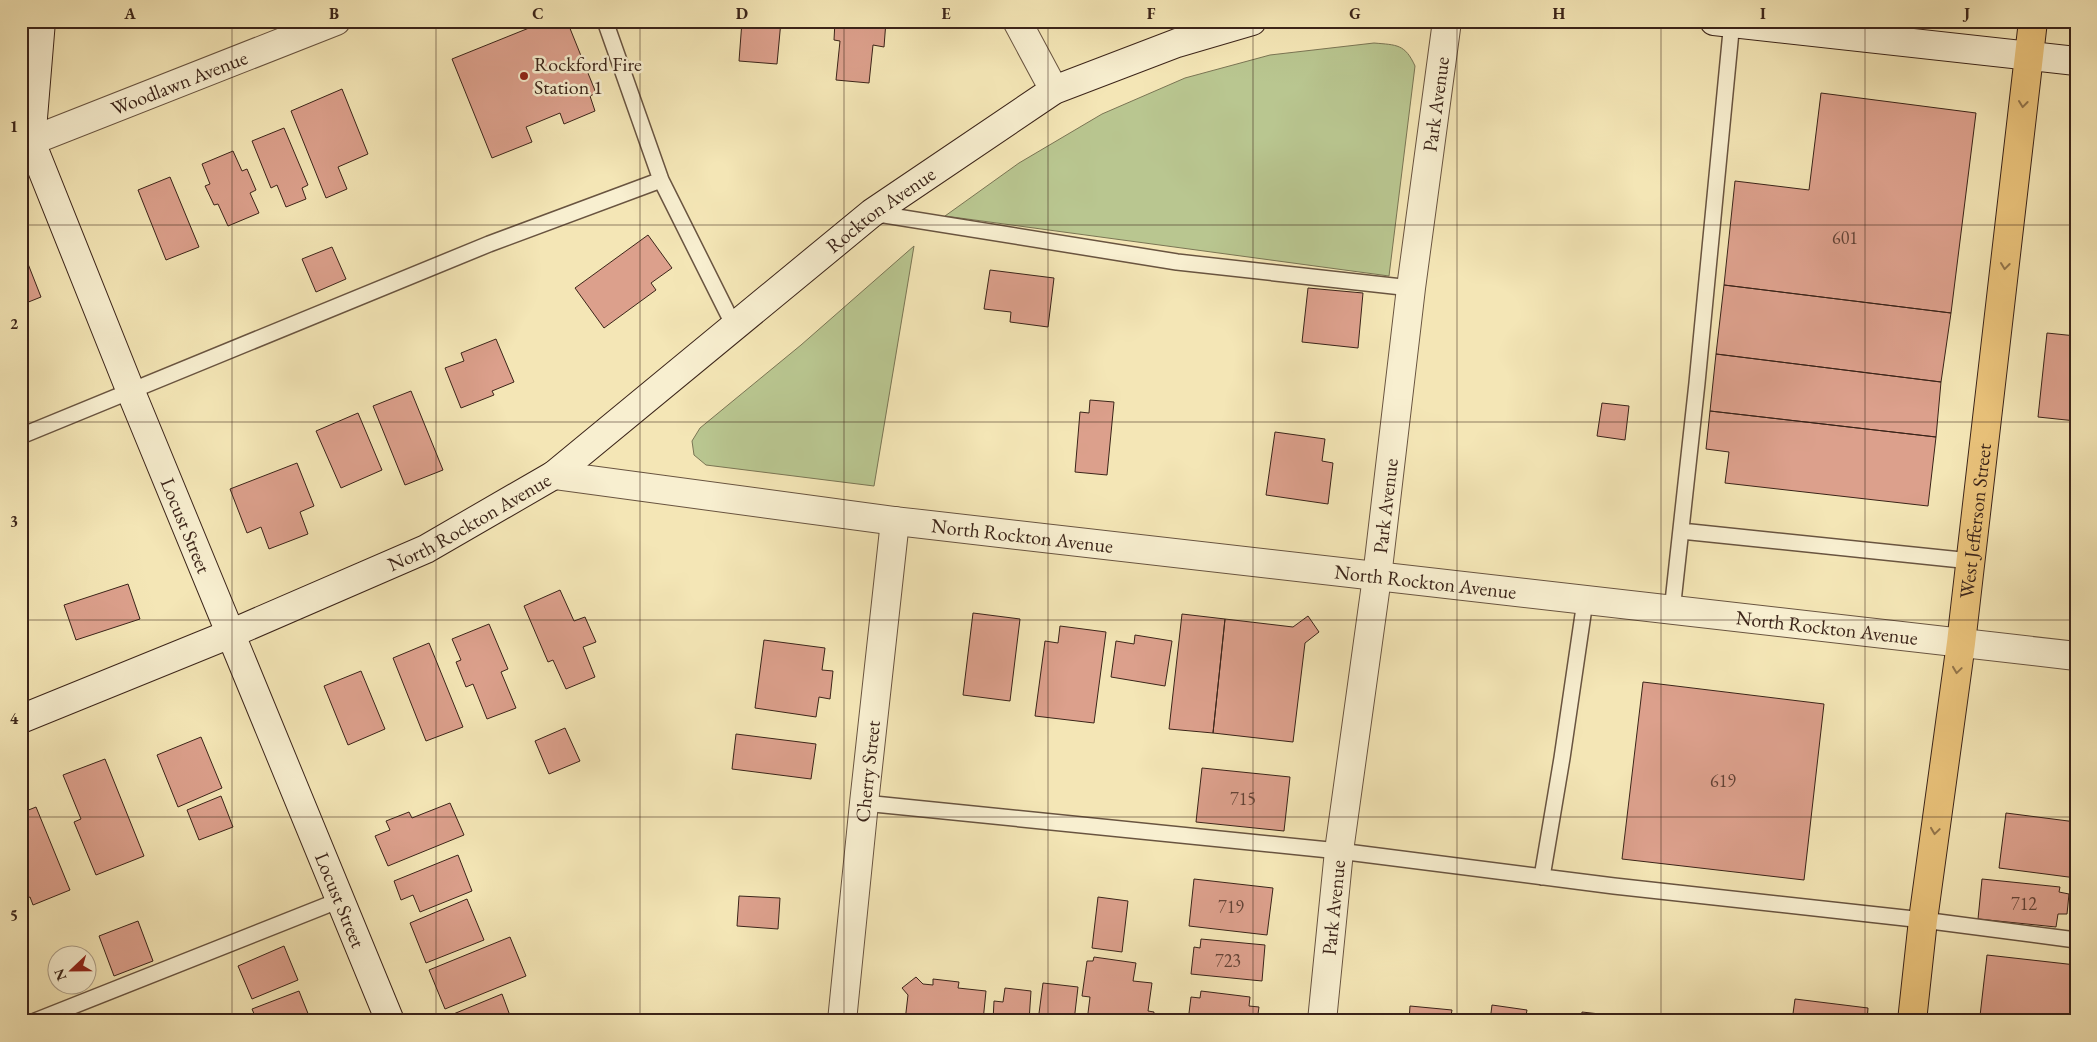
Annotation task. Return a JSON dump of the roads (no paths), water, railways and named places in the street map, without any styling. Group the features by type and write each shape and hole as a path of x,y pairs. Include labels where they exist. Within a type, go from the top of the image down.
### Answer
{"main road":[{"name":"West Jefferson Street","path":"1912,1021 1923,920 1961,644 2033,21"}],"street":[{"name":"Locust Street","path":"41,21 26,144 390,1021"},
{"name":"Woodlawn Avenue","path":"26,144 336,21"},
{"path":"1017,21 1054,90"},
{"name":"Rockton Avenue","path":"554,475 872,213 1054,90 1177,43 1252,21"},
{"name":"Park Avenue","path":"1322,1021 1339,851 1377,577 1411,288 1447,21"},
{"path":"1726,22 1858,29 2076,62"},
{"name":"North Rockton Avenue","path":"21,719 230,634 426,549 554,475 895,521 2076,656"},
{"name":"Cherry Street","path":"842,1021 895,521"}],"lane":[{"path":"605,21 661,180 734,326"},
{"path":"1672,611 1697,383 1726,22"},
{"path":"21,436 489,244 661,180"},
{"path":"872,213 1177,262 1411,288"},
{"path":"1681,530 1971,561"},
{"path":"1542,877 1562,758 1585,600"},
{"path":"864,803 1339,851 1542,877 1923,920 2076,940"},
{"path":"35,1021 340,900"}],"place":[{"name":"Rockford Fire Station 1","path":"524,76"}]}
